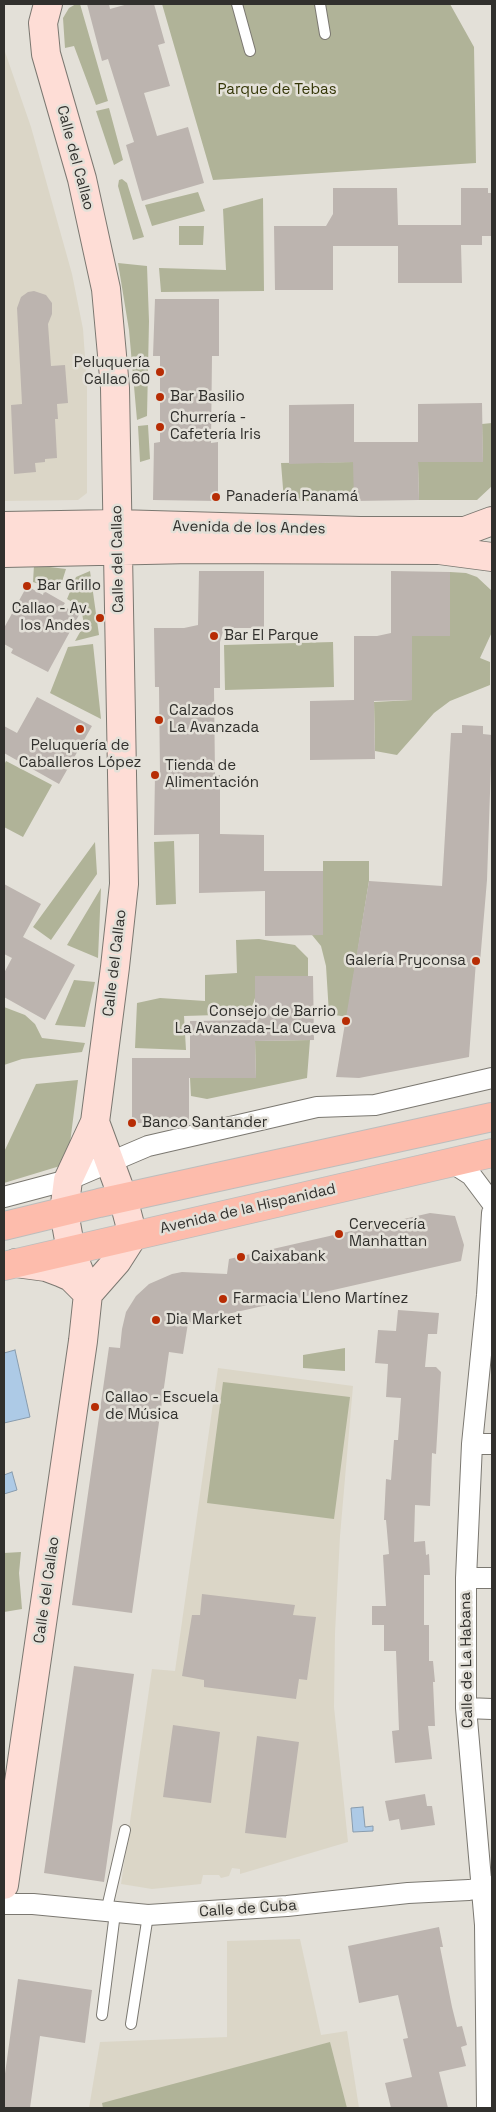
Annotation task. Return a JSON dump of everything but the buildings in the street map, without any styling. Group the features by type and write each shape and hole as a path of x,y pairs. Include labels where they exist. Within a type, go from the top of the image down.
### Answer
{"main road":[{"path":"4,1226 492,1117"},
{"name":"Avenida de la Hispanidad","path":"10,1264 492,1153"}],"street":[{"name":"Calle del Callao","path":"4,1885 81,1361 88,1294 71,1251 64,1212 68,1180 95,1122 124,884 115,388 106,289 82,179 46,54 42,23 48,4"},
{"name":"Avenida de los Andes","path":"4,553 117,537 360,531 465,531 492,521"},
{"name":"Avenida de los Andes","path":"4,526 117,537 439,550 492,557"},
{"path":"4,1197 68,1180 148,1146 317,1107 375,1104 492,1078"},
{"name":"Calle del Callao","path":"95,1122 123,1198 133,1236"},
{"path":"444,1163 457,1166 471,1176 492,1203"},
{"name":"Calle de La Habana","path":"487,2108 485,1925 487,1887 466,1708 466,1578 472,1444 490,1294 492,1213"},
{"path":"10,1264 46,1267 62,1273 71,1277 88,1294 117,1261 133,1236"},
{"path":"472,1444 492,1444"},
{"path":"466,1578 492,1578"},
{"path":"466,1708 492,1709"},
{"name":"Calle de Cuba","path":"4,1904 33,1904 148,1916 287,1906 487,1887"}],"lane":[{"path":"237,4 250,51"},
{"path":"320,4 325,34"},
{"path":"102,2015 110,1912 125,1830"},
{"path":"132,2024 148,1916"}],"shaded area":[{"path":"4,49 31,127 72,274 83,329 87,386 87,493 78,500 4,501"},
{"path":"218,1368 353,1386 340,1536 335,1633 334,1707 348,1842 240,1874 240,1869 232,1868 229,1876 221,1878 219,1875 203,1875 201,1884 152,1889 121,1884 152,1669 175,1671"},
{"path":"300,1939 321,2035 347,2031 359,2108 89,2108 100,2042 227,2037 227,1941"}],"green space":[{"path":"80,4 108,101 96,105 74,46 65,48 63,18 69,8"},
{"name":"Parque de Tebas","path":"162,4 450,4 474,47 476,163 213,180"},
{"path":"109,108 123,160 114,165 96,111"},
{"path":"122,179 127,183 144,237 133,240 118,186 119,180"},
{"path":"198,192 205,211 152,226 145,205"},
{"path":"263,198 264,291 161,292 159,268 226,270 223,209"},
{"path":"179,226 204,226 203,245 179,245"},
{"path":"118,263 147,266 149,321 147,416 137,420 129,330"},
{"path":"492,423 492,486 477,500 419,500 418,462 483,462 482,424"},
{"path":"148,425 150,459 140,462 138,426"},
{"path":"354,462 354,501 284,501 281,463"},
{"path":"34,565 66,569 59,591 33,582"},
{"path":"90,571 99,635 75,641 84,625 81,607 67,599 76,577"},
{"path":"450,572 466,573 477,577 492,591 492,632 480,658 490,662 490,685 450,701 434,713 397,755 375,751 374,702 412,700 412,636 450,636"},
{"path":"333,642 334,687 225,690 224,645"},
{"path":"93,644 101,719 50,693 68,647"},
{"path":"6,761 52,785 23,837 4,827 4,765"},
{"path":"174,841 176,904 156,905 154,842"},
{"path":"95,842 97,874 51,940 33,927"},
{"path":"323,861 369,861 369,881 347,1017 329,1014 326,966 321,946 312,935 323,935"},
{"path":"101,888 98,958 67,945"},
{"path":"259,939 295,945 308,958 308,976 255,976 255,998 250,1014 184,1016 186,1050 135,1048 137,1003 160,998 205,1001 205,975 237,973 236,940"},
{"path":"74,980 95,982 85,1027 55,1025"},
{"path":"4,1007 25,1015 35,1024 42,1038 85,1043 82,1052 22,1059 4,1065"},
{"path":"310,1040 307,1078 207,1099 191,1096 190,1078 256,1078 255,1041"},
{"path":"78,1080 69,1151 60,1166 4,1183 4,1152 36,1084"},
{"path":"345,1348 345,1371 303,1368 303,1355"},
{"path":"223,1382 350,1397 334,1519 207,1503"},
{"path":"21,1552 19,1573 22,1609 4,1612 4,1553"},
{"path":"330,2042 347,2108 103,2108 102,2103"}],"water":[{"path":"15,1350 30,1417 4,1423 4,1353"},
{"path":"12,1472 17,1490 4,1494 4,1475"},
{"path":"363,1807 365,1827 373,1826 373,1831 353,1832 351,1808"}],"place":[{"name":"Peluquería Callao 60","path":"160,372"},
{"name":"Bar Basilio","path":"160,397"},
{"name":"Churrería - Cafetería Iris","path":"160,427"},
{"name":"Panadería Panamá","path":"216,497"},
{"name":"Bar Grillo","path":"27,586"},
{"name":"Callao - Av. los Andes","path":"100,618"},
{"name":"Bar El Parque","path":"214,636"},
{"name":"Calzados La Avanzada","path":"159,720"},
{"name":"Peluquería de Caballeros López","path":"80,729"},
{"name":"Tienda de Alimentación","path":"155,775"},
{"name":"Galería Pryconsa","path":"476,961"},
{"name":"Consejo de Barrio La Avanzada-La Cueva","path":"346,1021"},
{"name":"Banco Santander","path":"132,1123"},
{"name":"Cervecería Manhattan","path":"339,1234"},
{"name":"Caixabank","path":"241,1257"},
{"name":"Farmacia Lleno Martínez","path":"223,1299"},
{"name":"Dia Market","path":"156,1320"},
{"name":"Callao - Escuela de Música","path":"95,1407"}]}
